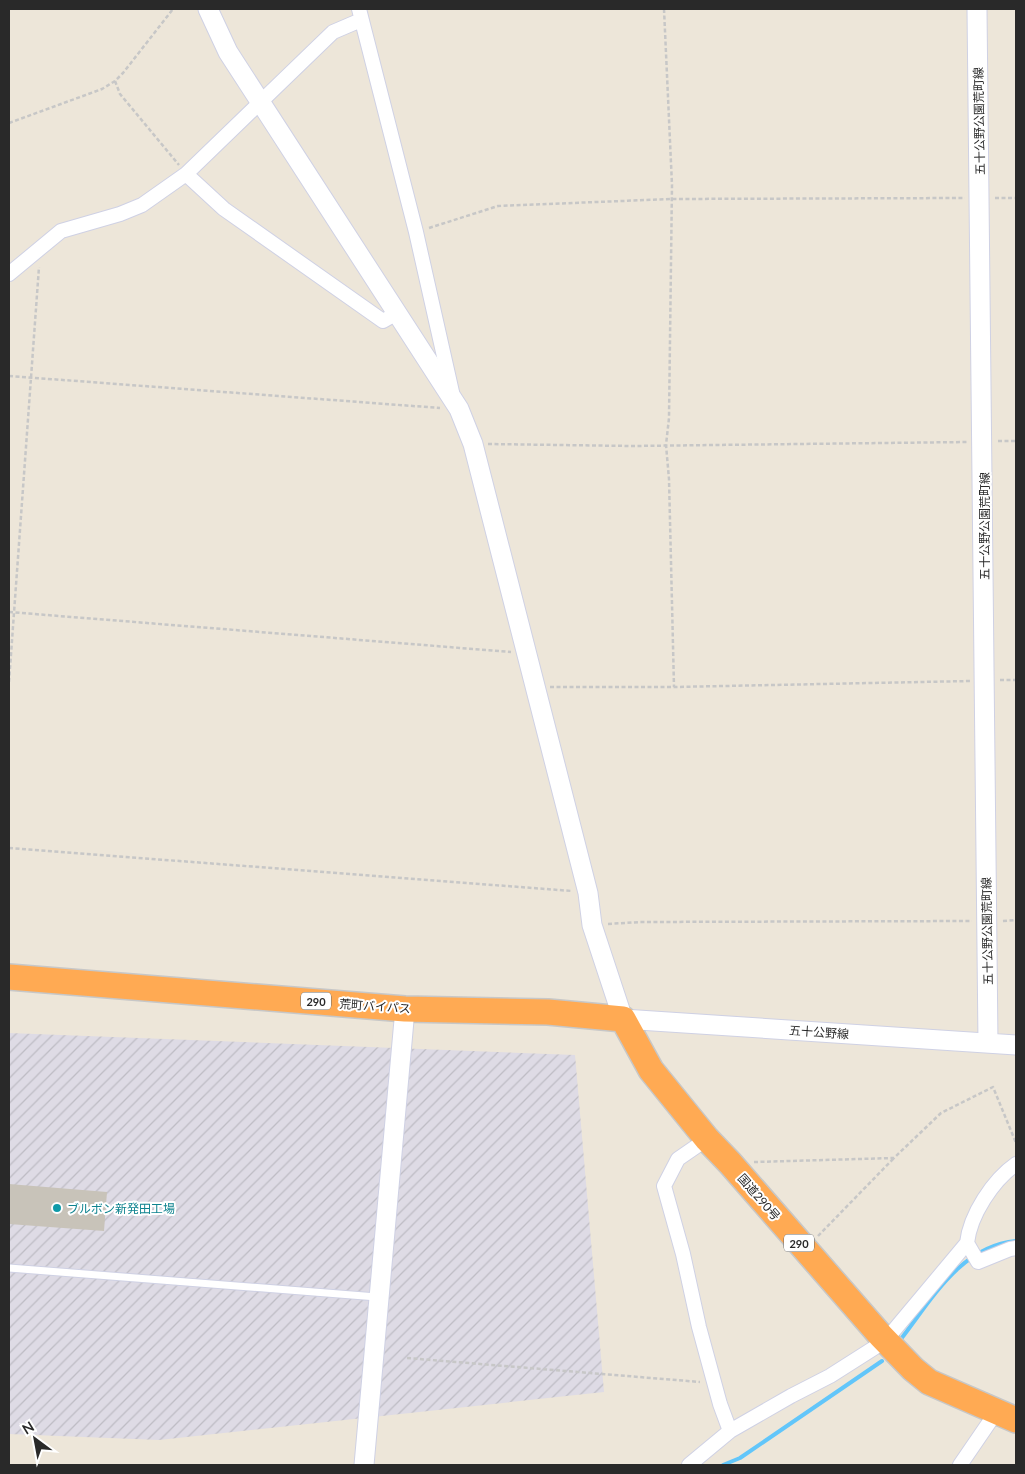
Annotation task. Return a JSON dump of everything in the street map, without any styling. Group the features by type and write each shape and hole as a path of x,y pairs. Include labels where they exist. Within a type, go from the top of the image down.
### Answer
{"highway":[{"name":"荒町バイパス","path":"9,977 405,1008 548,1012 623,1018"},
{"name":"国道290号","path":"623,1018 651,1070 707,1139 885,1341 928,1382 1006,1415"}],"street":[{"path":"208,9 228,52 456,405 473,444 588,892 592,925 623,1018"},
{"name":"五十公野公園荒町線","path":"978,9 988,1043"},
{"path":"9,274 41,246 61,232 120,214 142,205 186,174 333,32 360,14 416,232 456,405"},
{"path":"186,174 224,209 383,321 397,313"},
{"path":"364,1465 405,1008"},
{"name":"五十公野線","path":"623,1018 1016,1045"},
{"path":"707,1139 678,1159 664,1186 683,1254 698,1327 730,1431"},
{"path":"1016,1164 1004,1172 992,1185 968,1229 967,1243 978,1262 1016,1248"},
{"path":"689,1465 730,1431 830,1376 885,1341 967,1243"},
{"path":"960,1465 1006,1415"}],"lane":[{"path":"9,1268 379,1297"}],"path":[{"path":"9,123 102,88 115,81 173,9"},
{"path":"664,9 671,199 669,418 666,445 670,478 674,687"},
{"path":"115,81 120,94 186,174"},
{"path":"416,232 498,206 671,199 1016,198"},
{"path":"9,682 41,246"},
{"path":"9,376 456,405"},
{"path":"473,444 631,446 1016,441"},
{"path":"9,612 526,653"},
{"path":"535,688 1016,680"},
{"path":"9,848 588,892"},
{"path":"592,925 640,922 1016,920"},
{"path":"805,1250 894,1158 941,1113 993,1087 1016,1143"},
{"path":"730,1163 894,1158"},
{"path":"407,1358 714,1383"}],"shaded area":[{"path":"9,1033 575,1055 604,1392 159,1440 9,1434"}],"building":[{"name":"ブルボン新発田工場","path":"9,1184 107,1192 104,1231 9,1224"}],"waterway":[{"path":"901,1339 937,1292 964,1264 979,1253 997,1245 1016,1241"},
{"path":"723,1465 740,1458 882,1361"}],"place":[{"name":"ブルボン新発田工場","path":"57,1208"}]}
